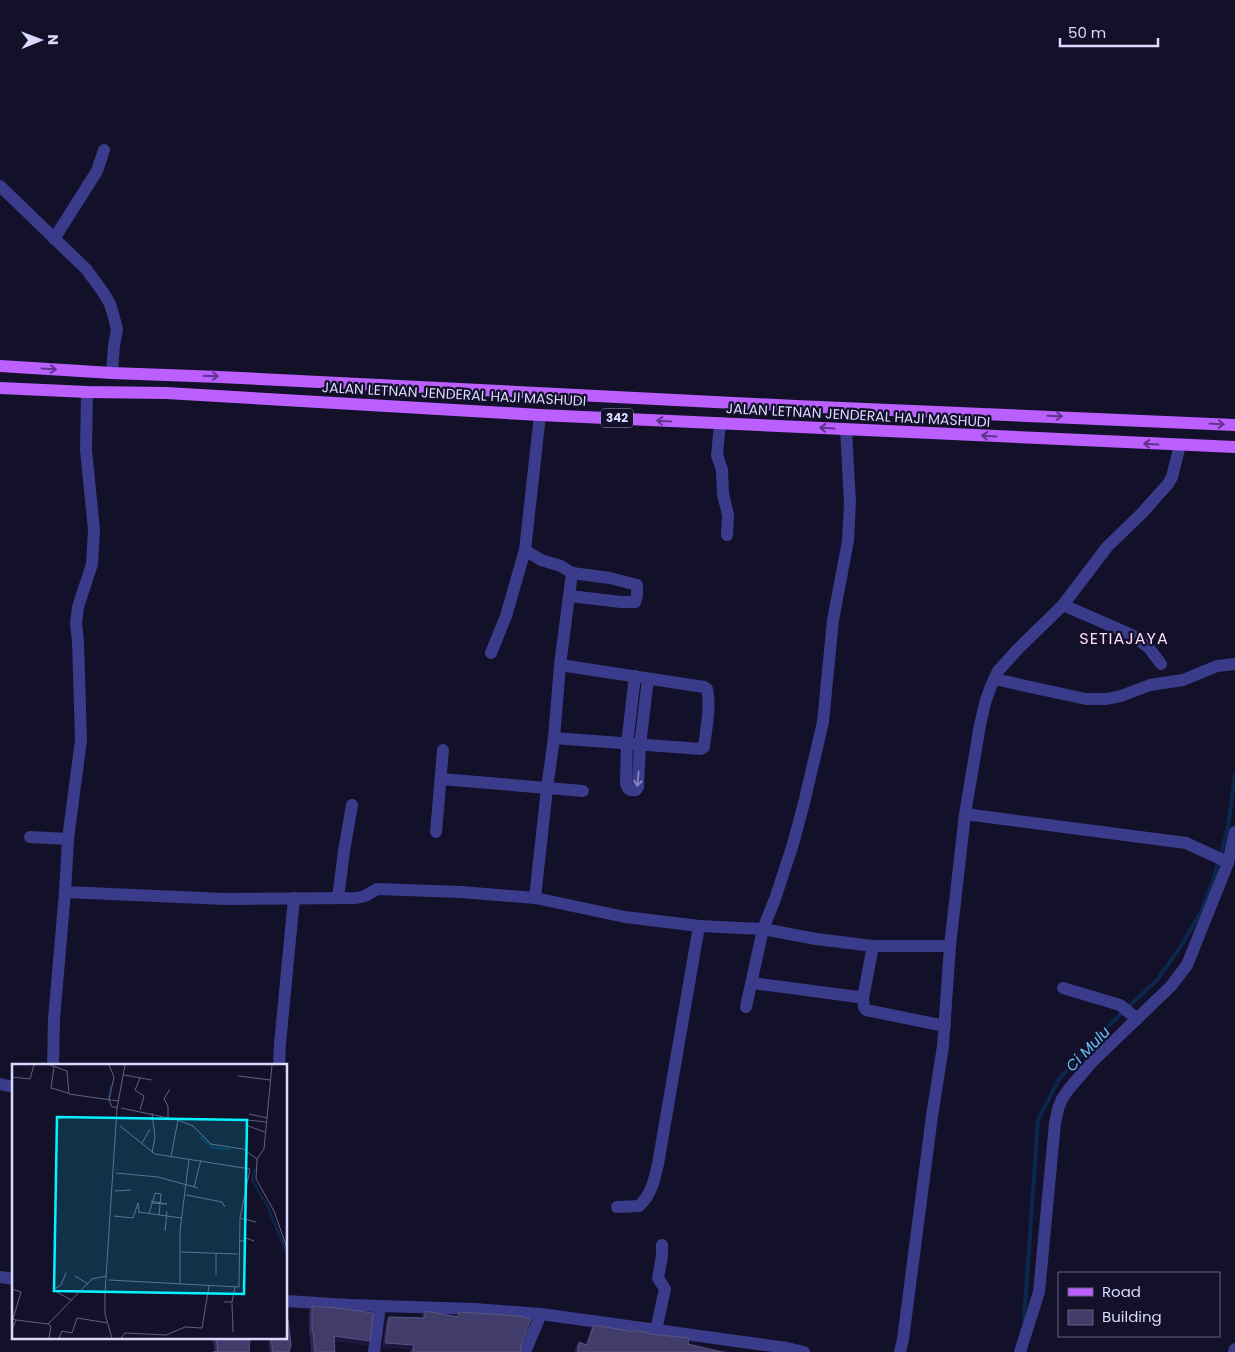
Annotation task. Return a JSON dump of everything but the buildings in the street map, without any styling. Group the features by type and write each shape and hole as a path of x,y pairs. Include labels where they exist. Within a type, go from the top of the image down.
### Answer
{"main road":[{"name":"JALAN LETNAN JENDERAL HAJI MASHUDI","path":"0,366 776,405 1235,425"},
{"name":"JALAN LETNAN JENDERAL HAJI MASHUDI","path":"0,388 87,392 166,392 540,415 1235,447"}],"street":[{"path":"54,239 97,171 104,150"},
{"path":"0,186 86,269 103,292 110,304 117,330 112,373"},
{"path":"53,1064 54,1019 66,892 68,839 81,740 76,623 78,607 92,564 94,530 86,450 87,392"},
{"path":"491,653 506,616 525,550 540,415"},
{"path":"720,423 717,455 722,470 722,494 728,515 727,535"},
{"path":"746,1007 763,929 793,844 823,722 833,620 848,541 850,502 846,429"},
{"path":"900,1352 943,1046 950,946 966,814 985,703 998,671 1063,605 1107,546 1142,513 1168,484 1172,477 1180,445"},
{"path":"525,550 541,560 561,566 572,573 637,584 635,602 570,596"},
{"path":"536,898 554,738 560,665 572,573"},
{"path":"1063,605 1132,635 1149,648 1161,664"},
{"path":"994,679 1086,699 1107,699 1150,685 1183,680 1217,666 1235,664"},
{"path":"554,738 695,750 702,748 704,744 708,706 707,689 704,687 560,665"},
{"path":"634,744 642,677"},
{"path":"436,832 443,750"},
{"path":"441,779 583,791"},
{"path":"338,898 352,805"},
{"path":"966,814 1186,843 1225,861"},
{"path":"1020,1352 1039,1292 1055,1123 1062,1099 1092,1062 1128,1012 1171,986 1187,965 1235,832"},
{"path":"30,837 68,839"},
{"path":"66,892 225,899 356,898 377,890 441,890 536,898 625,917 699,926 763,929 816,939 873,946 950,946"},
{"path":"279,1064 294,898"},
{"path":"616,1208 639,1206 650,1194 653,1186 699,926"},
{"path":"873,946 863,998 866,1010 945,1026"},
{"path":"752,983 863,998"},
{"path":"1063,988 1128,1012"},
{"path":"656,1330 665,1290 658,1278 662,1245"},
{"path":"288,1301 475,1309 541,1314 787,1348 804,1352"},
{"path":"374,1352 380,1306"},
{"path":"526,1352 541,1314"}],"waterway":[{"name":"Ci Mulu","path":"1024,1320 1038,1120 1059,1079 1108,1026 1157,980 1179,949 1200,914 1213,881 1228,828 1235,774"}],"district":[{"name":"SETIAJAYA","path":"1124,638"}]}
